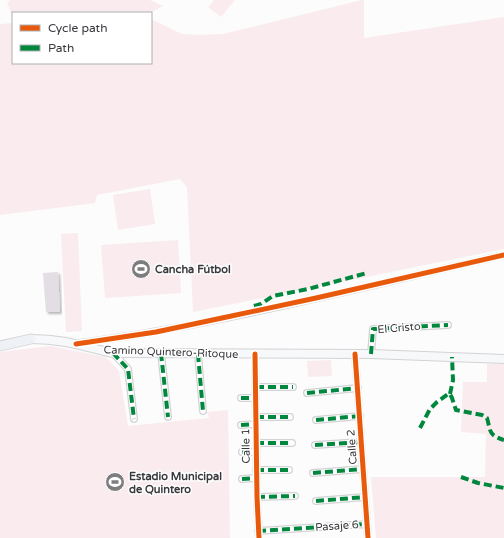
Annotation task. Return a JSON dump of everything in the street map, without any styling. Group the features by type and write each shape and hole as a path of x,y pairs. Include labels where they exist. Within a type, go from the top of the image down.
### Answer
{"main road":[{"name":"Camino Quintero-Ritoque","path":"0,346 31,339"},
{"name":"Camino Quintero-Ritoque","path":"0,342 31,339 53,340 113,353 371,354 504,359"}],"street":[{"path":"76,344 156,332 244,314 504,254"},
{"name":"El Cristo","path":"371,354 373,329 448,325"},
{"path":"113,353 128,369 134,419"},
{"path":"161,353 168,417"},
{"path":"198,354 203,411"},
{"name":"Calle 1","path":"255,354 256,470 259,538"},
{"name":"Calle 2","path":"355,354 368,538"},
{"path":"256,387 293,387"},
{"path":"307,393 358,388"},
{"path":"241,398 256,398"},
{"path":"316,420 360,416"},
{"path":"256,417 290,417"},
{"path":"241,424 256,424"},
{"path":"315,445 361,442"},
{"path":"256,443 292,443"},
{"path":"242,452 256,452"},
{"path":"313,473 363,469"},
{"path":"256,470 290,470"},
{"path":"242,478 257,478"},
{"path":"257,497 295,496"},
{"path":"316,501 365,497"},
{"name":"Pasaje 6","path":"258,531 367,524"}],"shaded area":[{"path":"11,0 150,0 163,6 152,12 12,12 12,16 7,2"},
{"path":"214,0 235,0 221,17 208,7"},
{"path":"362,0 364,0 364,38 504,17 504,249 193,312 187,187 180,179 97,195 95,203 0,215 0,24 12,23 12,64 152,64 152,19 182,34 223,34"},
{"path":"150,189 155,224 118,230 113,195"},
{"path":"78,233 82,331 66,332 61,234"},
{"name":"Cancha Fútbol","path":"178,240 181,293 105,298 101,245"},
{"name":"Estadio Municipal de Quintero","path":"50,346 106,357 119,371 128,426 209,418 207,412 228,410 230,538 0,538 0,352"},
{"path":"331,360 332,376 308,377 307,361"},
{"path":"487,364 504,364 504,538 376,538 371,477 485,477 486,434 461,432 463,382 487,382"}],"building":[{"path":"58,272 60,312 46,312 43,273"}],"marked path":[{"path":"254,306 261,304 273,296 308,289 367,273"},
{"path":"371,354 373,329 448,325"},
{"path":"113,353 128,369 134,419"},
{"path":"161,353 168,417"},
{"path":"198,354 203,411"},
{"path":"450,394 453,380 452,357"},
{"path":"256,387 293,387"},
{"path":"307,393 358,388"},
{"path":"420,428 430,409 437,402 450,394 456,410 482,415 487,418 493,435 504,440"},
{"path":"241,398 256,398"},
{"path":"316,420 360,416"},
{"path":"256,417 290,417"},
{"path":"241,425 256,424"},
{"path":"315,445 361,442"},
{"path":"256,443 292,443"},
{"path":"242,452 256,452"},
{"path":"313,473 363,469"},
{"path":"256,470 289,470"},
{"path":"461,477 478,483 504,488"},
{"path":"242,479 257,478"},
{"path":"257,497 295,496"},
{"path":"316,501 365,497"},
{"path":"258,531 367,524"}],"cycle path":[{"path":"76,344 156,332 316,298 504,255"},
{"path":"255,354 259,538"},
{"path":"355,354 368,538"}],"place":[{"name":"Cancha Fútbol","path":"141,269"},
{"name":"Estadio Municipal de Quintero","path":"115,482"}]}
